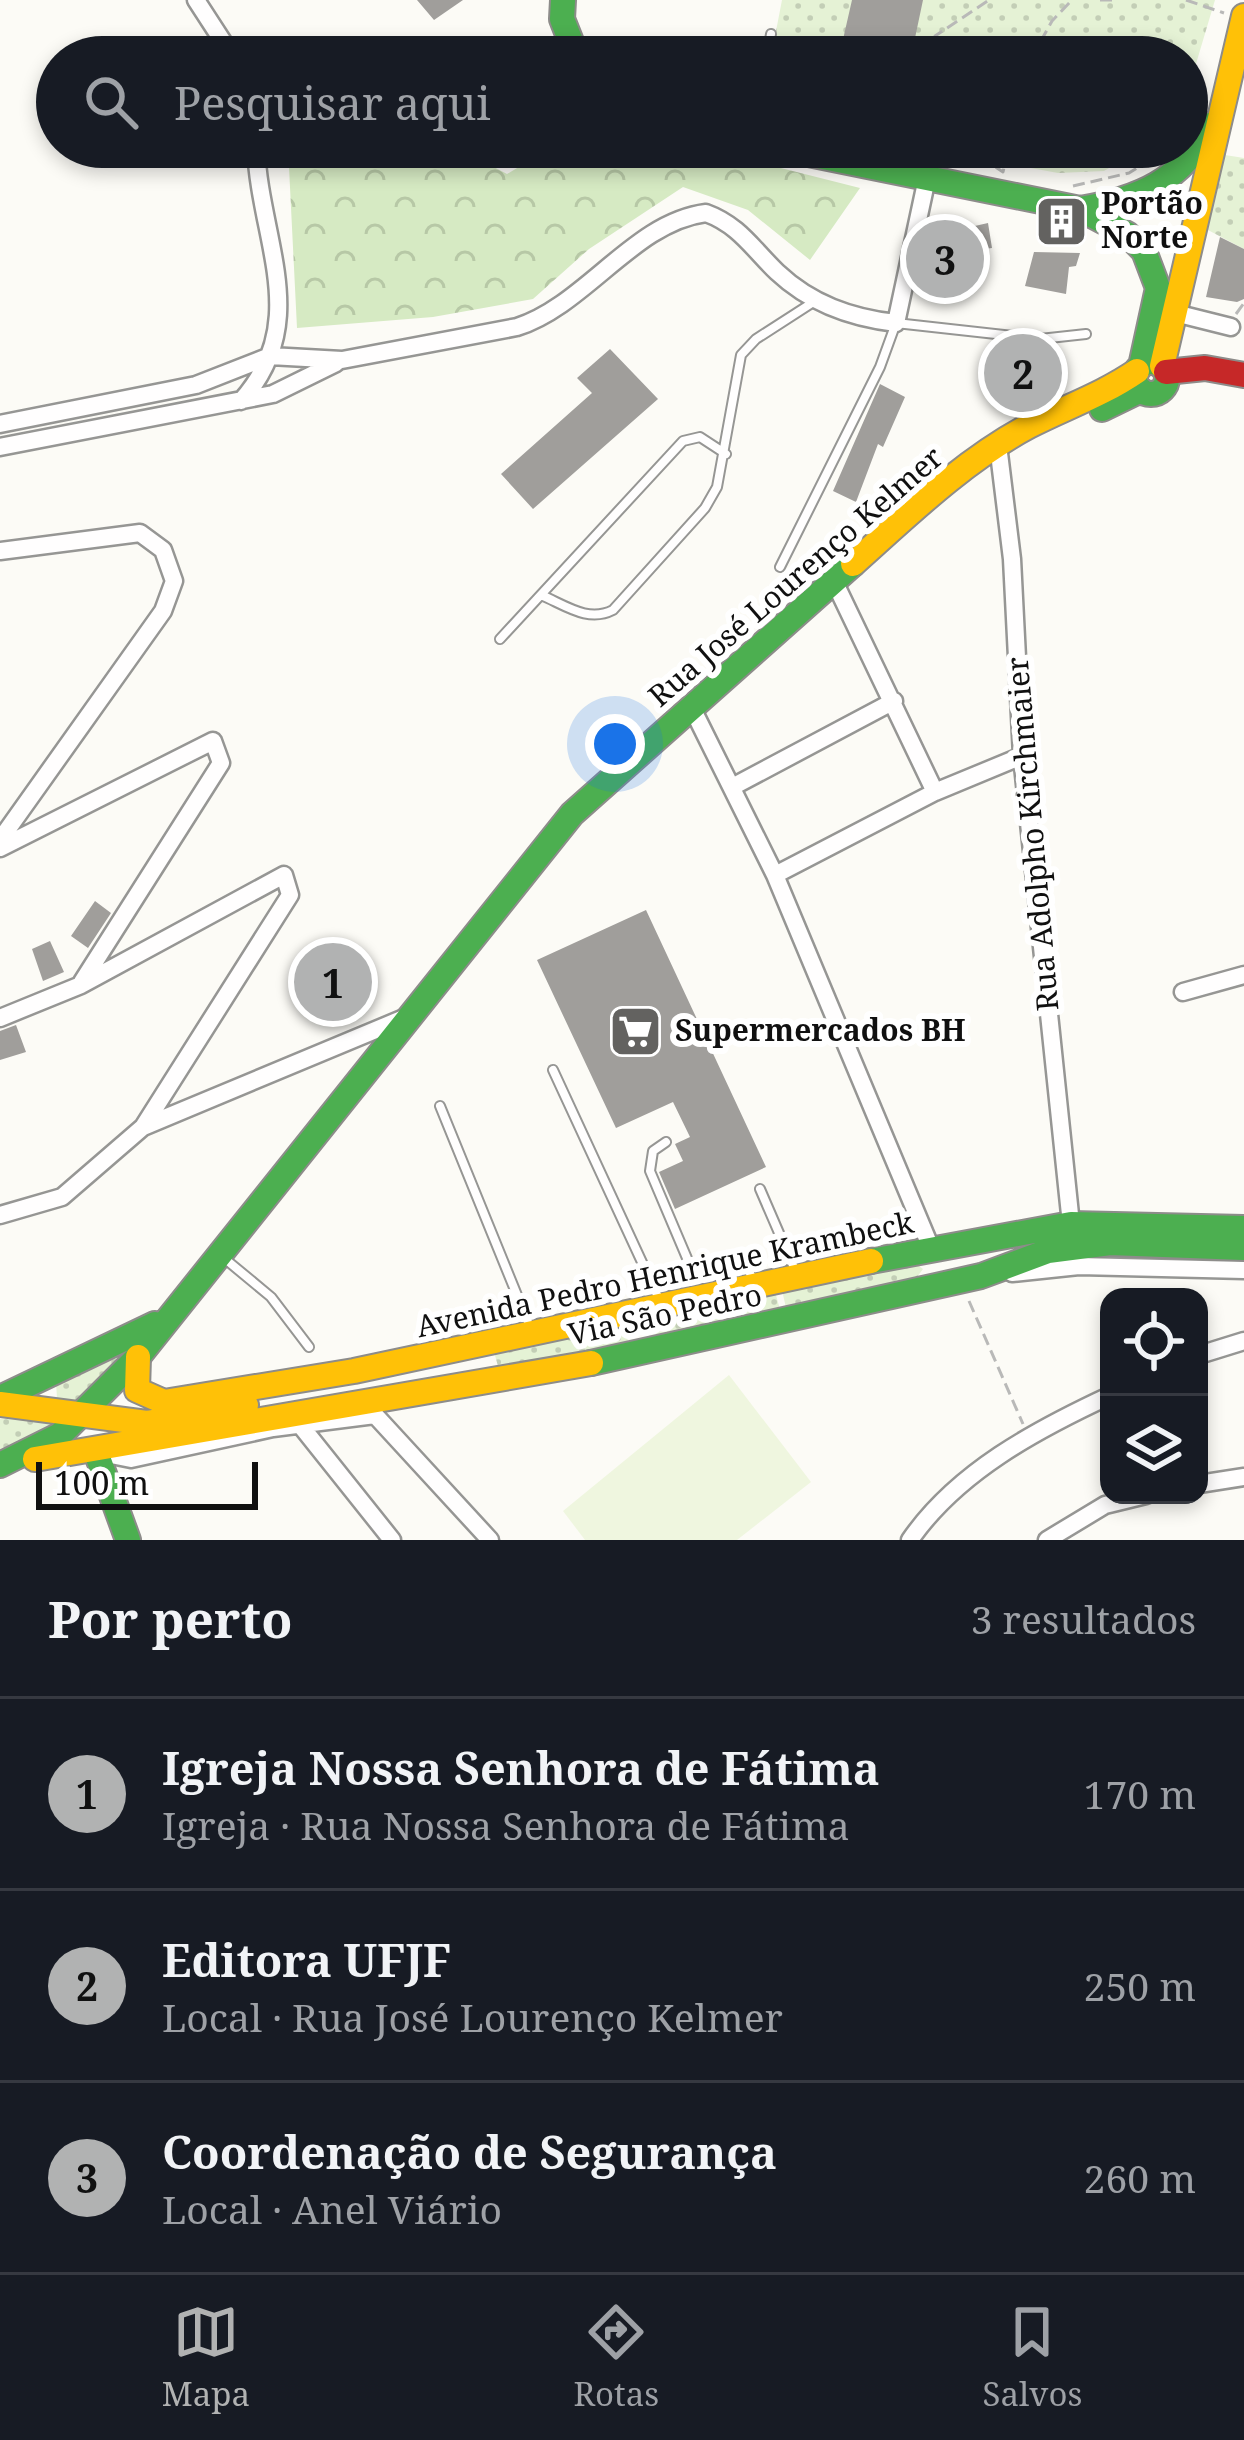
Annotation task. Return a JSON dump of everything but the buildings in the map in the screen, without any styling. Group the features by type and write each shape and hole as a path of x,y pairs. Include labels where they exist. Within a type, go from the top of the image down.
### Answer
{"main road":[{"path":"563,0 562,19 569,36"},
{"path":"1157,374 1221,144 1235,15"},
{"path":"1208,129 1229,74"},
{"path":"878,168 1080,209 1127,234 1154,268 1157,374"},
{"path":"1080,209 1148,194 1183,168"},
{"path":"1157,374 1205,368 1244,375"},
{"name":"Rua José Lourenço Kelmer","path":"10,1463 59,1440 137,1357 572,814 949,479 1001,443 1034,436 1157,374"},
{"name":"Avenida Pedro Henrique Krambeck","path":"137,1357 137,1390 164,1402 485,1344 931,1248 1071,1224 1244,1228"},
{"name":"Via São Pedro","path":"96,1452 664,1349 971,1279 1048,1251 1110,1243 1244,1248"},
{"path":"816,1314 823,1304 923,1279 933,1268 931,1248"},
{"path":"664,1349 646,1340 643,1331 650,1319 743,1297 755,1286"},
{"name":"Rua José Lourenço Kelmer","path":"0,1401 124,1344 172,1313"},
{"path":"0,1401 131,1422 168,1419 433,1371 485,1344"},
{"path":"375,1415 422,1408 440,1388"},
{"path":"10,1463 96,1452 127,1540"}],"street":[{"path":"196,0 219,36"},
{"path":"241,401 266,371 281,292 258,168"},
{"path":"0,424 196,385 270,356 342,360 530,322 668,226 706,213 736,229 785,279 816,300 861,319 896,323 927,178"},
{"path":"1183,315 1231,327"},
{"path":"0,447 241,401 290,388 342,360"},
{"path":"132,398 135,421"},
{"name":"Rua Adolpho Kirchmaier","path":"1001,443 1022,756 1071,1224"},
{"path":"0,551 140,532 163,550 174,581 171,596 0,844"},
{"path":"834,581 935,792"},
{"path":"734,786 894,701"},
{"path":"692,708 776,875 931,1248"},
{"path":"0,844 213,741 220,763 81,985"},
{"path":"776,875 935,792 1022,756"},
{"path":"0,1018 81,985 284,875 290,895 142,1127 62,1197 0,1215"},
{"path":"1184,992 1244,975"},
{"path":"142,1127 416,1013"},
{"path":"971,1279 1079,1266 1244,1270"},
{"path":"1208,1351 1244,1341"},
{"path":"910,1540 983,1468 1029,1437 1100,1401"},
{"path":"96,1452 131,1459 375,1415 490,1540"},
{"path":"302,1426 392,1540"},
{"path":"1208,1483 1244,1477"},
{"path":"1047,1540 1109,1504"}],"lane":[{"path":"541,595 586,615 599,617 613,610 705,508 726,454 733,376 741,355 756,339 816,300"},
{"path":"780,567 880,367 896,323 1040,339 1086,334"},
{"path":"500,639 683,441 700,436 726,454"},
{"path":"554,1070 662,1306"},
{"path":"440,1106 533,1334"},
{"path":"666,1142 653,1151 650,1171 692,1270 701,1273 743,1258 755,1286"},
{"path":"760,1189 798,1277"},
{"path":"221,1256 271,1297 310,1347"}],"path":[{"path":"935,36 988,0"},
{"path":"1044,36 1072,0"},
{"path":"1100,0 1115,0"},
{"path":"1186,0 1235,15"},
{"path":"982,168 1019,176"},
{"path":"997,168 1003,172"},
{"path":"1003,172 1004,168"},
{"path":"1066,186 1137,168"},
{"path":"971,1279 1029,1437"}],"green space":[{"path":"782,0 1215,0 1204,36 775,36"},
{"path":"1225,155 1244,158 1244,249 1206,229"},
{"path":"289,168 496,168 507,174 517,168 780,168 860,188 810,260 748,210 683,187 589,249 533,299 433,317 297,328"},
{"path":"1031,168 1109,168 1104,171 1058,173"},
{"path":"915,1263 923,1269 917,1277 817,1299 812,1306 787,1312 781,1286"},
{"path":"774,1288 781,1313 661,1338 653,1331 654,1323 756,1301 763,1290"},
{"path":"623,1322 629,1345 499,1370 493,1348"},
{"path":"117,1355 119,1360 78,1403 57,1398 56,1382"},
{"path":"729,1375 811,1482 737,1540 585,1540 563,1511"},
{"path":"13,1417 56,1427 47,1440 0,1449 0,1419"}],"traffic: fast":[{"path":"563,0 562,19 569,36"},
{"path":"878,168 1080,209 1127,234 1144,251 1158,288 1141,366"},
{"path":"1080,209 1140,193 1179,168"},
{"path":"1151,362 1162,367 1167,378 1162,389 1151,394 1140,389 1135,378 1140,367 1151,362"},
{"path":"1102,409 1141,390"},
{"path":"0,1465 60,1435 138,1357 572,814 853,564"},
{"path":"871,1261 1071,1224 1244,1228"},
{"path":"591,1363 981,1276 1048,1251 1110,1243 1244,1248"},
{"path":"0,1398 155,1324"},
{"path":"96,1452 128,1540"}],"traffic: slow":[{"path":"1162,366 1244,16"},
{"path":"853,564 981,455 1137,371"},
{"path":"138,1357 137,1390 164,1402 354,1371 871,1261"},
{"path":"35,1459 591,1363"},
{"path":"0,1404 147,1423 246,1405"}],"traffic: jam":[{"path":"1166,372 1205,368 1244,375"}],"place":[{"name":"Portão Norte","path":"1062,221"},
{"name":"Coordenação de Segurança","path":"945,259"},
{"name":"Editora UFJF","path":"1023,373"},
{"name":"Igreja Nossa Senhora de Fátima","path":"333,982"},
{"name":"Supermercados BH","path":"636,1031"}]}
